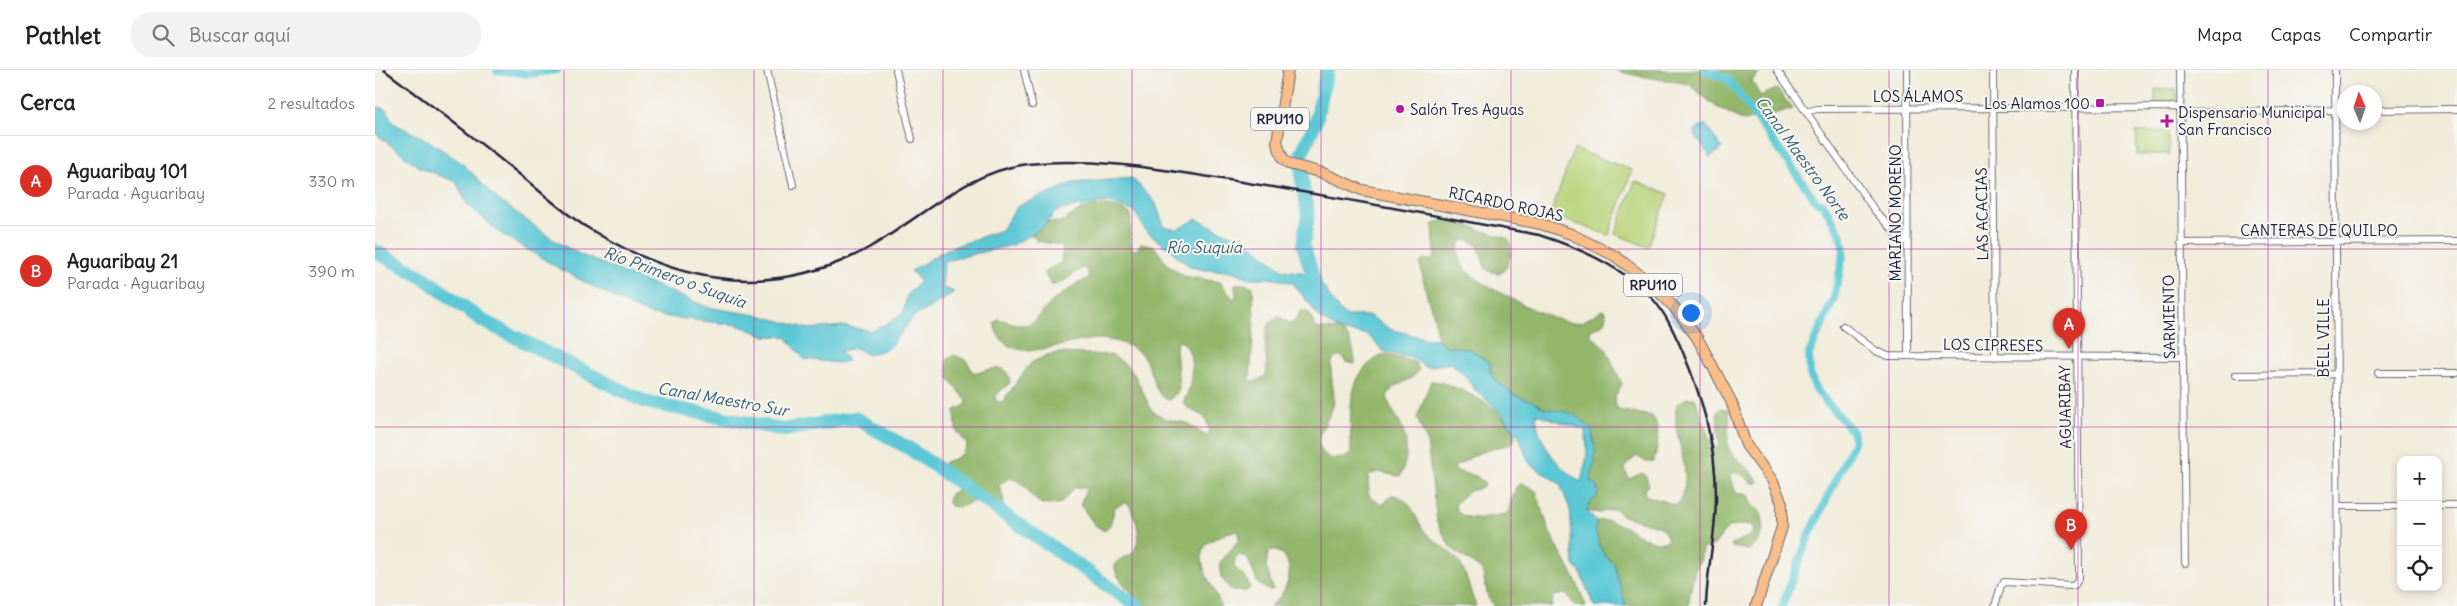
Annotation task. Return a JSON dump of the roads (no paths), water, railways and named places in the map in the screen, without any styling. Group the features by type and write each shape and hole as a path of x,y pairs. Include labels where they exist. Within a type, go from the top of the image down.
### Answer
{"main road":[{"name":"RICARDO ROJAS","path":"1288,70 1277,142 1283,159 1289,164 1314,170 1363,190 1541,224 1571,234 1615,256 1662,294 1696,336 1731,401 1746,445 1772,480 1782,503 1782,527 1756,606"}],"street":[{"path":"767,70 793,185"},
{"path":"896,70 912,138"},
{"path":"1024,70 1032,105"},
{"path":"1777,70 1875,211 1902,240 1907,242"},
{"name":"MARIANO MORENO","path":"1907,70 1907,356"},
{"name":"LAS ACACIAS","path":"1993,70 1995,357"},
{"name":"AGUARIBAY","path":"1995,606 2004,582 2071,586 2078,582 2075,70"},
{"name":"SARMIENTO","path":"2180,70 2185,563"},
{"name":"BELL VILLE","path":"2335,70 2337,606"},
{"name":"LOS ÁLAMOS","path":"1806,112 1817,109 1907,108 2334,110"},
{"path":"2382,110 2457,109"},
{"name":"CANTERAS DE QUILPO","path":"2181,242 2457,241"},
{"name":"LOS CIPRESES","path":"1843,326 1882,354 2077,358 2183,357"},
{"path":"2378,373 2457,373"},
{"path":"2235,376 2336,374"},
{"path":"2442,505 2457,505"},
{"path":"2338,506 2397,506"}],"water":[{"name":"Río Suquía","path":"375,106 387,110 393,123 429,141 463,164 496,198 554,240 579,254 707,307 762,316 809,329 843,326 872,331 903,314 907,295 920,281 911,271 945,250 1001,230 1018,206 1073,183 1132,178 1155,202 1164,226 1176,230 1197,219 1253,246 1283,270 1316,274 1334,304 1345,316 1370,316 1390,329 1427,339 1437,339 1445,346 1469,349 1490,363 1490,371 1495,380 1516,396 1532,401 1544,408 1571,413 1582,420 1591,429 1595,446 1595,460 1590,481 1597,485 1597,497 1589,503 1587,511 1596,521 1595,531 1602,552 1614,564 1626,606 1594,606 1580,572 1574,565 1570,509 1560,484 1529,463 1519,436 1499,411 1476,391 1463,373 1451,363 1425,367 1414,359 1383,351 1368,335 1340,331 1320,318 1293,283 1269,278 1251,278 1231,271 1205,270 1191,267 1145,230 1135,212 1108,202 1058,210 1042,228 1013,245 944,261 942,287 954,292 914,316 889,348 868,355 856,348 840,351 848,361 838,363 804,359 786,337 766,336 737,325 651,315 630,306 560,269 500,233 467,204 456,182 419,167 375,133","holes":["1536,414 1586,430 1587,456 1581,482 1564,469 1550,453 1540,434"]},
{"path":"1705,124 1722,148 1710,157 1693,132"}],"waterway":[{"name":"Canal Maestro Norte","path":"497,70 529,74 557,70"},
{"path":"1317,289 1303,245 1308,215 1302,180 1301,155 1316,121 1327,70"},
{"name":"Canal Maestro Norte","path":"1705,70 1729,80 1816,201 1823,204 1840,233 1844,251 1834,298 1809,354 1810,374 1816,390 1853,432 1854,442 1808,538 1782,606"},
{"name":"Canal Maestro Sur","path":"375,251 424,278 483,321 645,402 784,430 855,418 910,449 1137,606"}],"railway":[{"path":"384,70 478,141 567,214 588,228 620,246 651,260 684,271 716,278 749,280 782,278 816,270 851,257 873,245 937,203 980,178 1003,169 1053,162 1104,163 1180,172 1268,186 1539,235 1585,252 1627,276 1640,286 1661,309 1679,343 1702,403 1711,439 1716,496 1706,606"}],"place":[{"name":"Los Alamos 100","path":"2100,103"},
{"name":"Salón Tres Aguas","path":"1400,109"},
{"name":"Dispensario Municipal San Francisco","path":"2167,121"},
{"name":"Aguaribay 101","path":"2069,349"},
{"name":"Aguaribay 21","path":"2071,550"}],"water label":[{"name":"Río Primero o Suquía","path":"675,277"}]}
